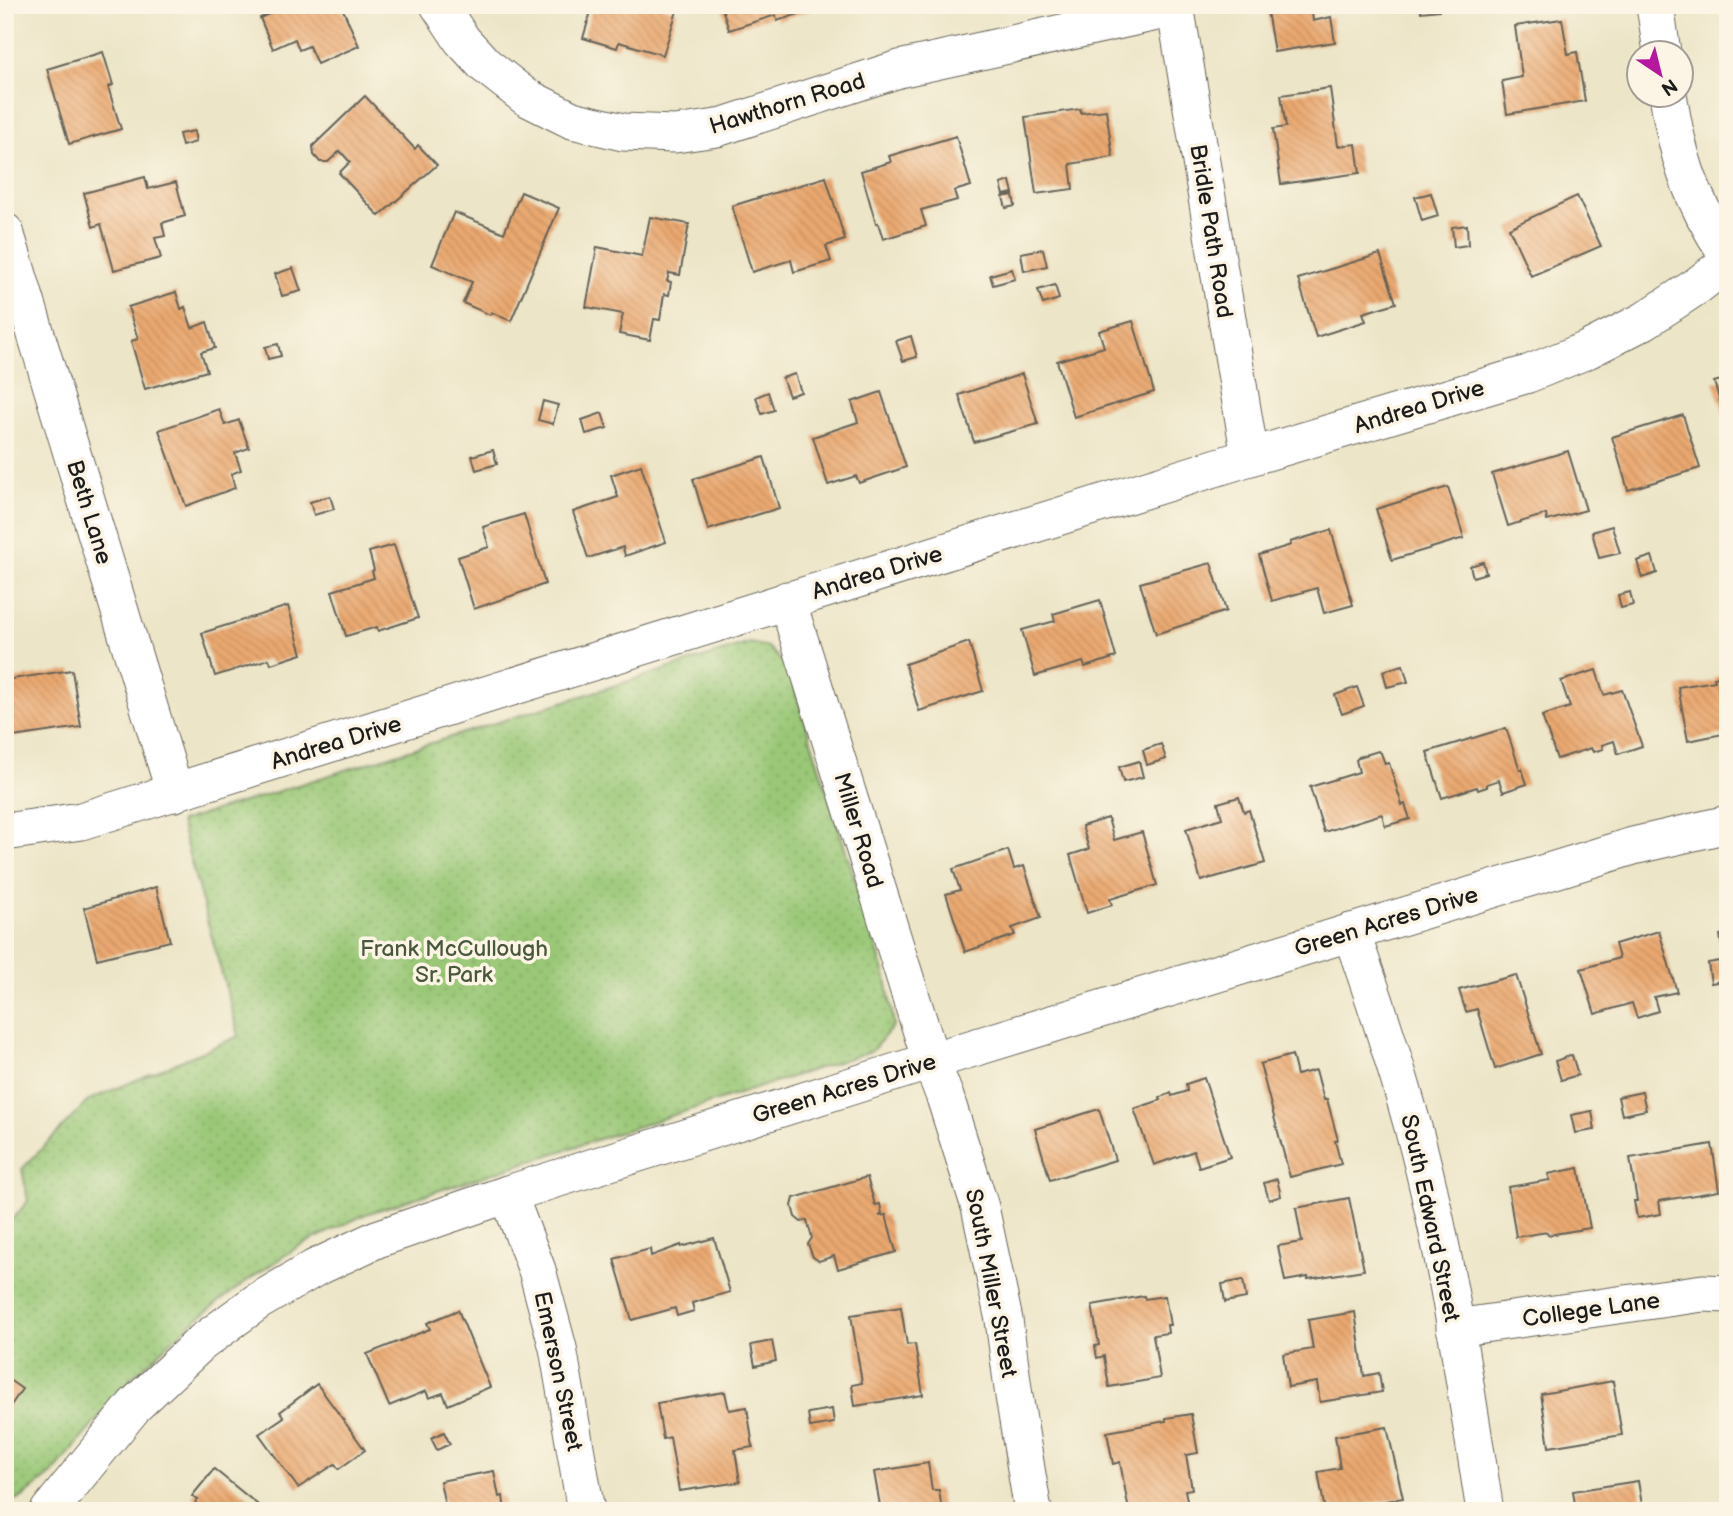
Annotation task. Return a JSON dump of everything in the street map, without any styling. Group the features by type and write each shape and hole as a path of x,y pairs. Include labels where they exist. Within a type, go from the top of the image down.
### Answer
{"street":[{"name":"Hawthorn Road","path":"439,5 462,40 485,65 526,97 572,120 623,132 675,134 717,128 899,69 1175,6"},
{"path":"1655,5 1660,38"},
{"name":"Bridle Path Road","path":"1175,6 1250,457"},
{"path":"1670,108 1686,178 1708,225 1728,255"},
{"name":"Beth Lane","path":"5,232 175,793"},
{"name":"Andrea Drive","path":"5,832 81,821 175,793 787,600 1528,374 1587,350 1644,321 1728,262"},
{"name":"Miller Road","path":"787,600 931,1061"},
{"name":"Green Acres Drive","path":"49,1511 135,1405 201,1343 257,1303 316,1268 377,1239 508,1194 931,1061 1633,846 1728,824"},
{"name":"South Edward Street","path":"1351,932 1374,996 1413,1127 1429,1193 1455,1328 1485,1511"},
{"name":"South Miller Street","path":"931,1061 980,1207 1004,1320 1033,1511"},
{"name":"Emerson Street","path":"508,1194 537,1270 558,1348 586,1511"},
{"name":"College Lane","path":"1455,1328 1703,1293 1728,1294"}],"green space":[{"name":"Frank McCullough Sr. Park","path":"750,643 768,647 788,668 886,978 894,1025 872,1051 366,1214 299,1246 244,1283 188,1326 132,1378 52,1474 21,1498 5,1502 5,1228 28,1201 22,1169 89,1100 239,1036 180,822"}],"building":[{"path":"281,5 341,5 359,46 317,64 309,46 299,50 295,39 273,49 260,18 282,8"},
{"path":"593,5 659,5 677,11 663,55 619,42 617,48 583,38"},
{"path":"721,5 810,5 811,10 777,21 776,15 729,30"},
{"path":"1266,5 1311,5 1313,21 1331,17 1335,42 1274,52"},
{"path":"1420,5 1439,5 1439,10 1421,12"},
{"path":"1562,19 1568,54 1577,52 1585,101 1507,114 1502,81 1522,77 1515,26"},
{"path":"103,52 113,85 108,87 121,129 69,144 47,69"},
{"path":"1330,88 1338,146 1356,144 1360,173 1281,184 1273,129 1286,127 1281,95"},
{"path":"365,96 415,149 418,145 437,165 379,216 339,173 350,162 340,151 328,162 320,162 314,155 313,146"},
{"path":"1080,109 1081,113 1106,110 1113,157 1070,164 1073,189 1036,194 1025,117"},
{"path":"194,131 196,142 182,146 179,134"},
{"path":"956,136 971,186 954,191 957,200 921,210 926,226 883,239 861,171 891,162 889,156"},
{"path":"145,177 148,189 176,182 185,216 162,223 165,236 155,238 161,258 114,270 101,224 93,227 84,193"},
{"path":"826,177 845,240 826,246 831,261 794,272 791,260 752,272 732,206"},
{"path":"1010,181 1013,193 1004,195 1001,184"},
{"path":"521,192 559,208 511,321 463,303 472,282 432,265 454,212 504,233"},
{"path":"1431,193 1438,216 1422,221 1415,197"},
{"path":"1013,195 1015,206 1006,208 1003,197"},
{"path":"1577,196 1601,246 1531,276 1509,228"},
{"path":"650,217 689,224 680,275 669,273 669,295 664,294 660,320 654,319 650,340 619,334 623,314 586,307 597,247 642,256"},
{"path":"1467,225 1468,245 1454,247 1452,227"},
{"path":"1043,249 1047,266 1024,271 1021,253"},
{"path":"1380,254 1396,303 1363,313 1366,321 1316,337 1298,279"},
{"path":"293,268 301,291 282,296 275,274"},
{"path":"1012,269 1015,279 993,285 990,275"},
{"path":"1055,285 1059,299 1043,304 1038,290"},
{"path":"176,292 181,309 185,307 192,328 207,322 215,348 201,352 207,371 145,389 131,341 138,339 128,307"},
{"path":"1133,321 1154,392 1074,417 1057,361 1104,347 1099,331"},
{"path":"911,336 917,357 903,361 896,341"},
{"path":"278,344 281,356 268,359 265,347"},
{"path":"795,374 801,392 789,396 782,378"},
{"path":"1022,374 1038,424 974,442 959,395"},
{"path":"1728,378 1728,424 1727,424 1714,382"},
{"path":"768,392 774,410 762,414 756,397"},
{"path":"881,392 906,467 859,483 856,476 828,485 813,437 858,422 852,402"},
{"path":"543,401 558,405 553,424 538,420"},
{"path":"219,409 225,425 239,420 249,448 235,453 241,470 231,474 235,488 186,506 159,430"},
{"path":"602,413 607,428 586,434 582,420"},
{"path":"1683,415 1700,468 1628,490 1612,437"},
{"path":"493,450 497,464 476,470 472,456"},
{"path":"1568,451 1586,510 1547,521 1546,514 1508,526 1492,474"},
{"path":"764,457 779,508 708,530 693,479"},
{"path":"641,465 666,542 625,556 623,547 588,558 573,512 618,497 611,475"},
{"path":"1448,487 1464,538 1392,560 1376,509"},
{"path":"330,496 334,509 314,515 310,502"},
{"path":"524,514 545,584 474,609 458,557 489,547 483,527"},
{"path":"1612,526 1620,553 1599,558 1592,532"},
{"path":"1331,530 1353,605 1324,613 1317,588 1272,601 1259,555 1291,545 1290,542"},
{"path":"394,545 418,618 378,631 377,627 346,636 332,591 374,578 369,552"},
{"path":"1652,556 1657,573 1642,578 1637,561"},
{"path":"1483,562 1486,573 1473,577 1470,566"},
{"path":"1211,563 1226,611 1156,634 1140,583"},
{"path":"1630,592 1633,605 1621,608 1618,595"},
{"path":"1100,600 1116,657 1085,667 1083,662 1035,676 1022,630 1055,621 1053,614"},
{"path":"288,606 302,654 271,664 269,659 215,676 202,633"},
{"path":"969,642 983,691 919,711 905,664"},
{"path":"1403,665 1408,682 1387,687 1383,671"},
{"path":"72,670 81,727 6,738 5,680"},
{"path":"1596,670 1604,695 1622,690 1642,746 1618,754 1614,741 1602,745 1603,749 1593,752 1591,748 1557,759 1542,716 1570,707 1561,681"},
{"path":"1728,675 1728,733 1688,741 1678,687 1715,681 1714,678"},
{"path":"1357,687 1364,706 1342,714 1335,695"},
{"path":"1506,728 1527,784 1503,792 1499,780 1478,790 1477,787 1442,798 1427,752"},
{"path":"1161,744 1166,759 1147,765 1143,750"},
{"path":"1378,751 1385,764 1389,763 1402,805 1405,804 1410,819 1385,826 1382,814 1324,832 1310,787 1359,772 1356,760"},
{"path":"1139,761 1143,777 1123,782 1119,767"},
{"path":"1239,797 1244,812 1249,810 1265,863 1201,881 1186,829 1222,818 1218,803"},
{"path":"1108,818 1114,840 1142,832 1157,885 1110,899 1112,905 1087,913 1070,855 1089,849 1082,826"},
{"path":"1008,850 1014,869 1024,866 1041,918 1012,928 1015,935 965,952 946,894 960,890 953,869"},
{"path":"156,887 170,941 97,959 84,908"},
{"path":"1659,931 1677,992 1654,997 1658,1011 1637,1018 1632,1003 1595,1014 1581,969 1619,958 1615,944"},
{"path":"1728,933 1728,973 1726,973 1720,935"},
{"path":"1720,961 1723,981 1711,983 1708,963"},
{"path":"1516,975 1541,1054 1495,1069 1477,1009 1466,1012 1459,990"},
{"path":"1292,1055 1297,1075 1316,1070 1338,1140 1335,1141 1341,1164 1290,1177 1260,1064"},
{"path":"1572,1055 1578,1075 1561,1080 1555,1061"},
{"path":"1204,1078 1230,1157 1199,1167 1194,1151 1154,1165 1134,1109 1161,1100 1160,1097 1171,1093 1172,1096 1187,1091 1186,1084"},
{"path":"1642,1092 1646,1110 1622,1115 1618,1097"},
{"path":"1099,1109 1115,1160 1050,1180 1035,1129"},
{"path":"1592,1111 1595,1130 1575,1133 1571,1115"},
{"path":"1712,1144 1719,1191 1659,1201 1661,1214 1637,1218 1630,1158"},
{"path":"1579,1168 1590,1228 1516,1237 1508,1187 1550,1180 1548,1174"},
{"path":"867,1177 875,1205 880,1204 882,1214 879,1216 886,1215 896,1252 838,1269 834,1256 819,1261 813,1257 808,1244 812,1238 807,1220 801,1222 795,1217 792,1206 794,1198"},
{"path":"1277,1179 1281,1196 1269,1200 1264,1183"},
{"path":"1349,1198 1364,1270 1285,1281 1278,1246 1302,1242 1296,1208"},
{"path":"714,1238 730,1292 692,1303 694,1311 677,1316 675,1308 632,1320 614,1259 650,1249 651,1256 681,1245"},
{"path":"1243,1280 1246,1298 1225,1302 1222,1284"},
{"path":"1144,1296 1145,1299 1165,1296 1170,1325 1167,1325 1168,1333 1153,1335 1160,1378 1109,1387 1104,1356 1097,1358 1095,1346 1099,1345 1092,1305"},
{"path":"901,1307 907,1345 915,1344 923,1395 855,1406 852,1385 862,1383 851,1315"},
{"path":"458,1310 490,1387 448,1405 443,1393 429,1398 426,1391 389,1406 367,1354 430,1329 427,1323"},
{"path":"1355,1312 1364,1376 1379,1373 1382,1392 1320,1402 1317,1382 1288,1387 1283,1354 1313,1349 1308,1320"},
{"path":"772,1341 776,1361 755,1366 751,1345"},
{"path":"5,1377 22,1389 5,1414"},
{"path":"1613,1381 1622,1435 1549,1447 1541,1394"},
{"path":"317,1384 365,1450 339,1469 335,1464 298,1488 259,1434 284,1417 280,1412"},
{"path":"725,1392 729,1410 747,1407 753,1447 735,1450 740,1482 679,1491 670,1437 663,1439 657,1403"},
{"path":"832,1409 834,1423 810,1427 808,1413"},
{"path":"1191,1414 1198,1453 1186,1455 1192,1489 1185,1490 1189,1511 1129,1511 1120,1462 1113,1464 1107,1432"},
{"path":"1387,1427 1403,1498 1352,1507 1353,1511 1325,1511 1318,1472 1340,1468 1335,1436"},
{"path":"444,1432 450,1444 437,1450 431,1438"},
{"path":"928,1463 932,1490 939,1490 942,1511 881,1511 874,1472"},
{"path":"214,1469 263,1509 262,1511 189,1511 198,1500 192,1496"},
{"path":"494,1471 505,1511 446,1511 440,1481"},
{"path":"1638,1481 1643,1511 1576,1511 1573,1491"}]}
